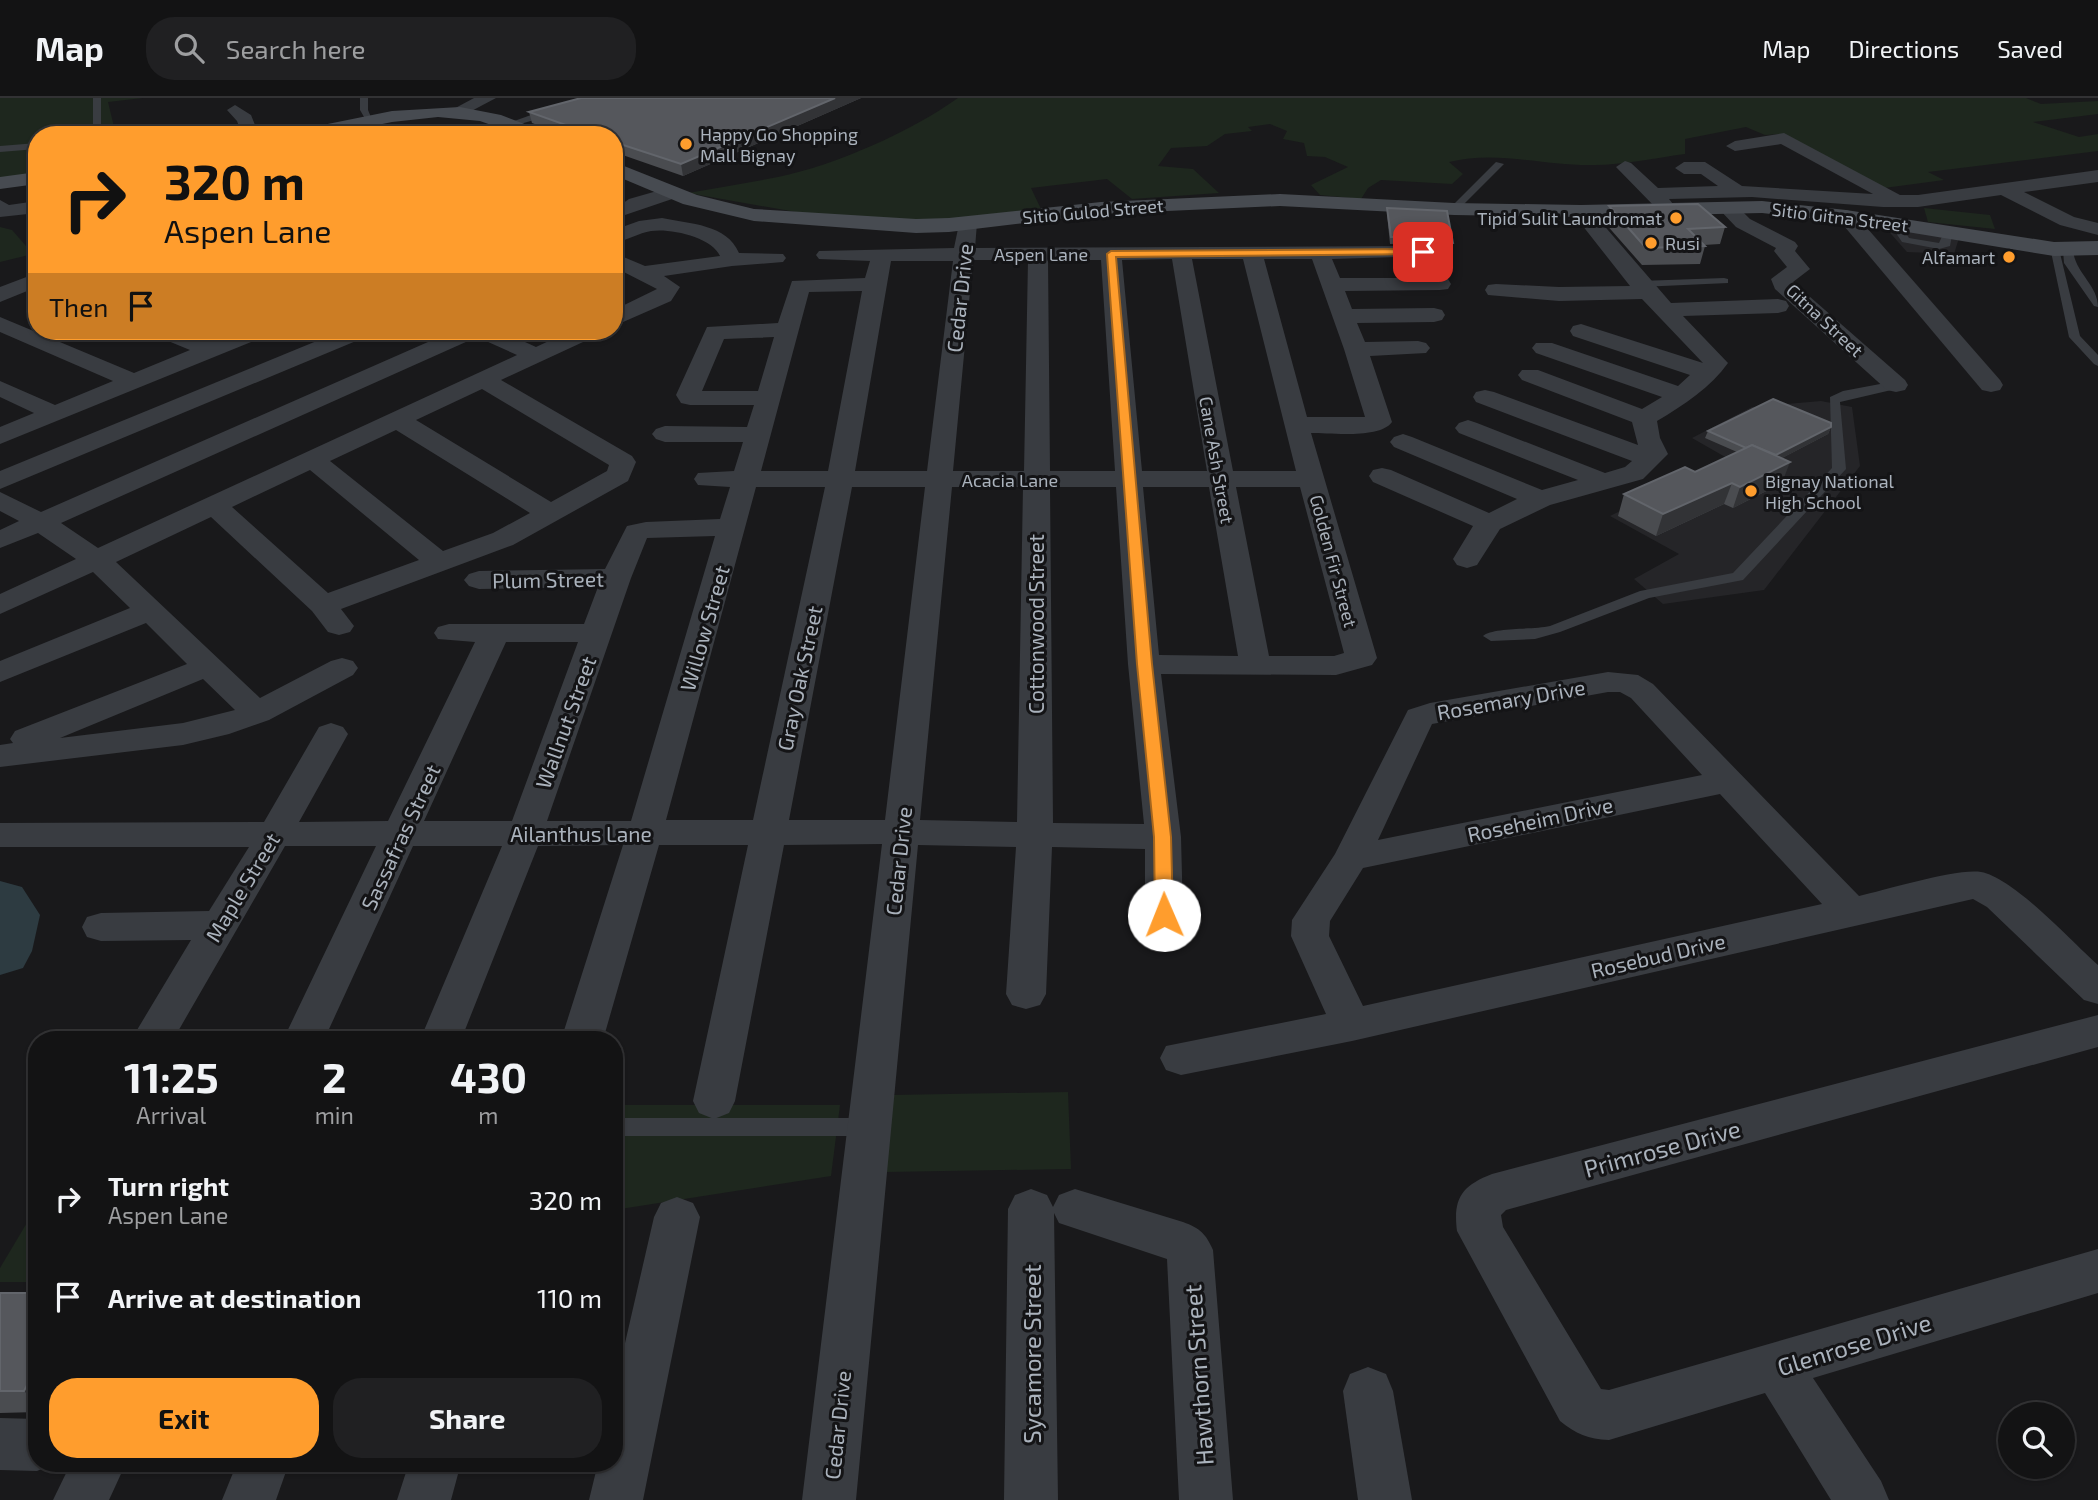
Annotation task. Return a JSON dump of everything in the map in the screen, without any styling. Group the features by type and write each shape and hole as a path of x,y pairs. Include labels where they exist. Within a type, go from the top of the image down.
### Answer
{"main road":[{"path":"343,126 370,120 456,112 478,114 525,126"},
{"name":"Sitio Gulod Street","path":"623,172 671,193 711,206 754,215 916,226 966,238 1101,208 1280,200 1454,209 1581,211"},
{"path":"0,183 28,179"},
{"name":"Sitio Gitna Street","path":"1581,211 1732,200 2061,250 2098,248"}],"street":[{"path":"456,112 488,98"},
{"path":"235,110 245,119 247,126"},
{"path":"1759,162 1735,146 1784,138 1902,202"},
{"path":"1625,167 1658,199 1732,200 1819,196 1902,202 2098,176"},
{"path":"1684,168 1705,168 1732,200"},
{"path":"1783,175 1819,196"},
{"path":"2059,181 2088,196"},
{"path":"2004,189 2067,221 2098,229"},
{"path":"623,210 671,193"},
{"name":"Gitna Street","path":"1732,200 1743,223 1787,246 1784,251 1799,269 1782,279 1783,284 1896,385"},
{"path":"0,206 3,212 28,208"},
{"path":"623,211 711,206"},
{"path":"1581,211 1651,295 1716,363 1709,373 1682,396 1644,418"},
{"path":"1846,216 1991,385"},
{"path":"623,234 646,225 662,224 715,236 726,246 732,260"},
{"name":"Aspen Lane","path":"826,255 882,254 966,238 1038,254 1423,252"},
{"name":"Cedar Drive","path":"829,1500 966,238"},
{"path":"1296,425 1373,425 1379,422 1356,349 1320,253"},
{"name":"Gray Oak Street","path":"714,1101 840,479 873,284 882,254"},
{"name":"Cottonwood Street","path":"1026,994 1035,836 1038,254"},
{"path":"1111,254 1144,664 1163,837 1164,915"},
{"name":"Cane Ash Street","path":"1181,254 1255,666"},
{"name":"Golden Fir Street","path":"1144,664 1336,666 1361,658 1252,254"},
{"path":"643,273 732,260 776,258"},
{"path":"623,263 669,286 668,291 623,314"},
{"path":"0,273 28,266"},
{"path":"0,295 28,283"},
{"name":"Willow Street","path":"585,1031 645,833 800,286 873,284"},
{"path":"1333,285 1440,284"},
{"path":"1496,290 1651,295 1778,306"},
{"path":"1344,316 1434,314"},
{"path":"0,324 28,336"},
{"path":"770,398 690,398 688,395 715,332 788,330"},
{"path":"1581,331 1709,373"},
{"path":"37,340 135,382"},
{"path":"187,340 210,350"},
{"path":"0,436 235,340"},
{"path":"0,481 338,340"},
{"path":"0,540 451,340"},
{"path":"502,340 535,355"},
{"path":"0,605 568,340"},
{"path":"1356,349 1418,348"},
{"path":"1544,348 1682,396"},
{"path":"1530,375 1644,418"},
{"path":"215,506 331,615 439,562 503,539 619,475 623,462 482,379"},
{"path":"0,388 55,414"},
{"path":"1485,397 1651,459"},
{"path":"1467,559 1489,523 1539,499 1634,473 1654,454 1647,438 1644,418"},
{"path":"398,420 550,513"},
{"path":"1468,428 1603,481"},
{"path":"665,434 759,435"},
{"path":"1403,442 1539,499"},
{"path":"313,460 439,562"},
{"path":"1382,476 1489,523"},
{"name":"Acacia Lane","path":"708,479 1312,479"},
{"path":"0,500 40,522 98,561 257,713"},
{"name":"Wallnut Street","path":"444,1031 525,833 616,578 637,532 733,527"},
{"name":"Plum Street","path":"479,580 616,578"},
{"path":"0,672 150,611"},
{"path":"449,633 598,633"},
{"name":"Sassafras Street","path":"307,1031 495,633"},
{"path":"0,749 209,666"},
{"path":"0,756 183,734 229,724 257,713 342,668"},
{"name":"Rosemary Drive","path":"1352,1025 1310,936 1311,920 1351,858 1416,723 1420,717 1430,713 1608,682 1627,682 1642,691 1851,911"},
{"name":"Maple Street","path":"156,1031 275,834 331,734"},
{"name":"Roseheim Drive","path":"1351,858 1729,781"},
{"name":"Ailanthus Lane","path":"0,835 902,832 1163,837"},
{"name":"Rosebud Drive","path":"1181,1058 1352,1025 1958,887 1979,885 2000,897 2098,989"},
{"path":"101,927 219,925"},
{"name":"Primrose Drive","path":"1609,1415 1591,1414 1578,1403 1480,1231 1478,1209 1492,1194 2098,1031"},
{"name":"Sycamore Street","path":"1031,1500 1053,1209 1183,1243 1190,1250"},
{"path":"623,1468 677,1217"},
{"name":"Hawthorn Street","path":"1190,1250 1206,1500"},
{"name":"Glenrose Drive","path":"1609,1415 2098,1271"},
{"path":"1777,1367 1862,1500"},
{"path":"1368,1391 1385,1500"},
{"path":"0,1444 28,1445"},
{"path":"80,1500 95,1472"},
{"path":"249,1500 260,1472"},
{"path":"424,1500 432,1472"},
{"path":"616,1500 622,1472"}],"lane":[{"path":"97,98 97,126"},
{"path":"364,98 364,110 370,120"},
{"path":"0,149 28,147"},
{"path":"1454,209 1499,164"},
{"path":"2061,250 2098,304"},
{"path":"2061,250 2075,337 2098,362"},
{"path":"1651,295 1724,281"},
{"path":"1491,636 1545,632 1645,594 1738,577 1839,469 1834,400 1843,395 1896,385"},
{"path":"623,1127 869,1128"}],"shaded area":[{"path":"0,98 143,98 108,102 114,126 28,126 28,176 0,180"},
{"path":"958,98 2026,98 2041,104 2098,101 2098,114 2033,122 2079,137 2098,134 2098,151 1928,172 1944,180 1884,188 1781,134 1765,135 1746,127 1685,139 1685,154 1628,163 1575,165 1503,158 1449,162 1463,174 1452,184 1381,180 1368,188 1361,199 1320,195 1311,185 1348,167 1325,157 1307,156 1304,143 1283,139 1287,131 1270,124 1248,127 1252,131 1225,134 1207,146 1171,148 1158,166 1193,169 1219,193 1132,199 1107,179 1031,188 1041,209 919,223 813,215 688,193 800,172 848,156 918,123"},
{"path":"1924,208 1990,215 1995,229 1928,222"},
{"path":"1884,226 1959,238 1954,254 1907,252"},
{"path":"0,227 12,230 28,248 28,255 0,262"},
{"name":"Bignay National High School","path":"1821,401 1852,407 1860,466 1764,590 1663,604 1634,579 1679,554 1610,516 1727,458 1692,438 1752,407"},
{"path":"1068,1092 1071,1169 886,1172 892,1095"},
{"path":"623,1105 840,1105 831,1176 623,1209"},
{"path":"28,1221 28,1282 0,1282 0,1268"}],"building":[{"name":"Happy Go Shopping Mall Bignay","path":"581,98 835,98 681,164 623,145 623,126 569,126 529,112"},
{"path":"1698,204 1725,227 1688,229 1705,246 1646,248 1609,206"},
{"path":"1387,208 1447,211 1453,243 1435,242 1424,237 1391,237"},
{"path":"1773,399 1831,423 1831,427 1776,455 1752,445 1746,448 1708,431"},
{"path":"1752,445 1790,462 1740,487 1732,483 1663,514 1624,494 1685,467 1695,472"},
{"path":"0,1293 28,1293 28,1383 24,1391 0,1391"}],"waterway":[{"path":"0,903 9,915 0,951"}],"place":[{"name":"Happy Go Shopping Mall Bignay","path":"686,144"},
{"name":"Tipid Sulit Laundromat","path":"1676,218"},
{"name":"Rusi","path":"1651,243"},
{"name":"Alfamart","path":"2009,257"},
{"name":"Bignay National High School","path":"1751,491"}],"route":[{"path":"1164,915 1163,837 1144,664 1111,254 1423,252"}]}
